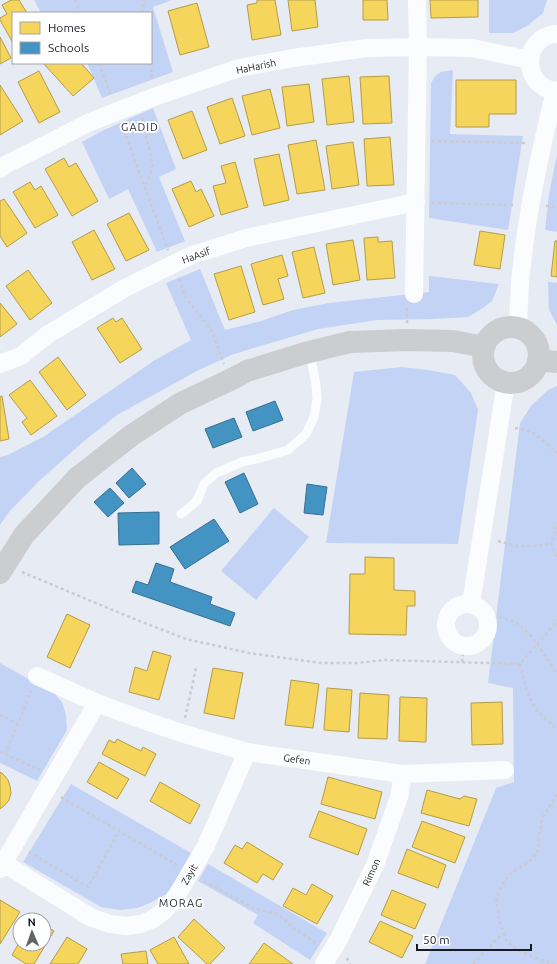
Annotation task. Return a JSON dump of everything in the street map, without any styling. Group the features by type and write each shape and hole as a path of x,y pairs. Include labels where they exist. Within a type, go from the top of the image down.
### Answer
{"street":[{"path":"414,294 418,46 417,0"},
{"path":"518,328 521,265 543,143 556,91 546,89 539,84 530,69 530,60 536,43 544,37 557,34"},
{"name":"HaHarish","path":"0,169 90,122 160,94 239,68 293,58 367,48 418,46 472,48 530,60"},
{"name":"HaAsif","path":"0,364 21,356 47,335 125,288 192,255 246,238 416,202"},
{"path":"509,327 518,328 526,331 530,335 548,361 526,378 516,382 506,382 497,379 486,368 483,359 484,347 488,338 495,332 509,327"},
{"path":"2,569 24,536 77,478 132,435 181,403 247,371 310,352 350,342 406,340 453,341 484,347"},
{"path":"471,604 506,382"},
{"path":"461,604 471,604 483,610 487,616 489,624 487,633 483,639 471,646 464,654 446,631 446,619 450,612 461,604"},
{"name":"Gefen","path":"37,676 97,702 181,733 246,752 404,774 505,770"},
{"path":"1,864 15,844 97,702"},
{"name":"Zayit","path":"1,864 90,917 110,924 127,926 141,924 153,919 165,910 174,900 206,846 246,752"},
{"name":"Rimon","path":"327,958 339,939 375,865 399,797 404,774"}],"lane":[{"path":"181,514 198,501 204,484 216,473 242,462 288,450 306,434 314,417 317,400 310,352"}],"path":[{"path":"75,0 80,12"},
{"path":"142,12 144,0"},
{"path":"99,64 186,298 212,331 230,380"},
{"path":"140,102 145,133 153,165 150,176 144,186"},
{"path":"416,141 543,143"},
{"path":"416,202 531,205"},
{"path":"406,340 407,305 414,294"},
{"path":"499,426 527,430 538,436 548,446 557,452"},
{"path":"557,526 555,528 551,544 557,558"},
{"path":"482,535 517,546 551,544"},
{"path":"2,569 186,639 249,653 321,664 357,663 464,654 520,664"},
{"path":"487,616 510,620 521,625 537,644 557,674"},
{"path":"520,664 557,620"},
{"path":"520,664 527,692 537,711 557,729"},
{"path":"181,733 196,668"},
{"path":"5,754 37,676"},
{"path":"0,715 18,724"},
{"path":"0,752 50,783 119,831 190,873 255,909 277,914 327,958"},
{"path":"555,964 546,962 517,950 506,940 499,920 496,897 506,879 512,872 525,866 537,854 542,819 557,794"},
{"path":"15,844 88,886 119,831"},
{"path":"473,964 503,932"}],"shaded area":[{"path":"34,0 172,0 153,7 173,72 102,98 87,64 152,64 152,12 40,12"},
{"path":"489,0 547,0 543,13 527,26 513,33 489,33"},
{"path":"453,70 450,134 523,136 508,230 429,218 431,83 440,73"},
{"path":"153,108 176,169 159,177 185,241 157,252 128,189 109,199 82,142 102,131"},
{"path":"557,155 557,232 545,230 549,194"},
{"path":"200,269 225,330 261,321 293,310 329,303 429,292 429,276 499,284 492,301 468,317 377,320 318,329 231,355 195,372 117,415 84,441 38,482 9,512 0,525 0,457 8,455 43,437 155,360 191,340 166,283"},
{"path":"548,282 557,283 557,325 549,310"},
{"path":"402,367 455,375 471,393 478,410 458,544 326,543 354,372"},
{"path":"557,386 557,964 425,964 496,788 514,782 513,688 488,683 520,423 531,406 548,390"},
{"path":"274,508 309,537 256,600 221,571"},
{"path":"0,663 55,694 62,702 66,715 67,730 37,781 0,763"},
{"path":"71,784 191,853 174,884 166,894 137,908 120,910 101,907 23,862"},
{"path":"208,864 327,933 310,960 253,923 258,915 198,881"}],"building: Homes":[{"path":"11,0 19,0 26,12 12,12 12,41 0,20 0,18 7,14 2,5"},
{"path":"257,0 275,0 281,35 252,40 247,5 257,3"},
{"path":"288,0 315,0 318,27 292,31"},
{"path":"363,0 387,0 388,20 363,20"},
{"path":"430,0 478,0 478,17 431,18"},
{"path":"197,3 209,47 180,55 168,11"},
{"path":"0,37 11,58 0,64"},
{"path":"44,64 82,64 94,78 73,96"},
{"path":"39,71 60,112 39,123 18,82"},
{"path":"349,76 354,122 327,125 322,79"},
{"path":"389,76 392,123 363,124 360,77"},
{"path":"456,80 516,80 516,114 489,114 489,127 456,127"},
{"path":"309,84 314,122 287,126 282,87"},
{"path":"0,85 23,121 0,135"},
{"path":"270,89 280,128 252,135 242,96"},
{"path":"232,98 245,136 220,144 207,107"},
{"path":"192,111 207,150 183,159 168,120"},
{"path":"390,137 394,185 367,186 364,139"},
{"path":"316,140 325,190 297,194 288,145"},
{"path":"353,142 359,185 332,189 326,146"},
{"path":"279,154 289,200 264,206 254,159"},
{"path":"64,158 69,167 76,163 98,201 72,216 45,169"},
{"path":"235,162 248,207 221,215 213,186 226,183 221,166"},
{"path":"191,181 196,192 201,189 214,216 189,227 172,189"},
{"path":"30,182 35,190 41,186 58,215 35,228 13,192"},
{"path":"4,199 27,233 7,247 0,236 0,201"},
{"path":"129,213 149,250 126,261 107,224"},
{"path":"94,230 115,269 92,280 72,242"},
{"path":"480,231 505,235 500,269 474,265"},
{"path":"378,237 378,242 392,241 395,278 367,280 364,238"},
{"path":"353,240 360,280 333,285 326,244"},
{"path":"555,241 557,241 557,277 551,276"},
{"path":"314,247 325,293 303,298 292,252"},
{"path":"282,255 288,276 278,279 284,299 263,305 251,264"},
{"path":"241,266 255,312 229,320 214,274"},
{"path":"28,270 52,303 30,320 6,286"},
{"path":"0,303 17,324 0,337"},
{"path":"113,318 116,322 122,318 142,349 120,363 97,328"},
{"path":"58,357 86,395 67,410 39,372"},
{"path":"30,380 57,416 31,435 22,422 27,418 9,395"},
{"path":"2,396 9,439 0,441 0,397"},
{"path":"365,557 394,558 394,590 415,591 415,606 407,606 406,635 349,634 350,574 365,574"},
{"path":"67,614 90,625 70,668 47,657"},
{"path":"153,651 171,656 159,700 129,692 135,667 147,671"},
{"path":"213,668 243,673 234,719 204,713"},
{"path":"291,680 319,684 313,728 285,725"},
{"path":"327,688 352,690 349,732 324,730"},
{"path":"360,693 389,695 387,739 358,738"},
{"path":"400,697 427,698 426,742 399,741"},
{"path":"502,702 503,744 472,745 471,703"},
{"path":"117,739 141,751 143,747 156,754 145,776 102,754 109,740 115,743"},
{"path":"99,762 129,779 117,799 87,782"},
{"path":"0,772 8,780 11,793 9,800 0,809"},
{"path":"328,777 382,792 375,819 321,804"},
{"path":"160,782 200,805 190,824 150,801"},
{"path":"427,790 460,799 464,796 477,799 469,826 421,813"},
{"path":"319,811 367,829 358,855 309,837"},
{"path":"422,821 465,837 455,863 412,847"},
{"path":"247,842 283,864 273,880 263,874 257,883 224,863 235,845 242,849"},
{"path":"407,849 446,865 438,888 398,873"},
{"path":"312,884 333,896 317,924 283,906 293,888 306,895"},
{"path":"392,890 426,904 415,929 381,915"},
{"path":"0,900 20,912 12,912 12,925 0,944"},
{"path":"194,919 225,948 210,964 207,964 178,937"},
{"path":"380,921 413,936 402,958 369,942"},
{"path":"67,937 87,949 78,964 50,964"},
{"path":"174,937 189,964 158,964 150,950"},
{"path":"264,943 293,964 249,964"},
{"path":"146,951 148,964 123,964 121,954"},
{"path":"14,952 41,952 34,964 26,964 12,955"}],"building: Schools":[{"path":"275,401 283,420 253,431 246,412"},
{"path":"234,418 242,437 213,448 205,429"},
{"path":"132,468 146,484 129,498 116,483"},
{"path":"244,473 258,504 240,513 225,482"},
{"path":"307,484 327,487 323,515 304,513"},
{"path":"110,488 124,503 108,517 94,502"},
{"path":"159,512 159,544 119,545 118,513"},
{"path":"214,519 229,541 185,569 170,547"},
{"path":"156,563 174,569 170,582 212,597 210,604 235,613 230,626 132,592 136,581 148,585"}],"district":[{"name":"GADID","path":"140,127"},
{"name":"MORAG","path":"181,903"}]}
